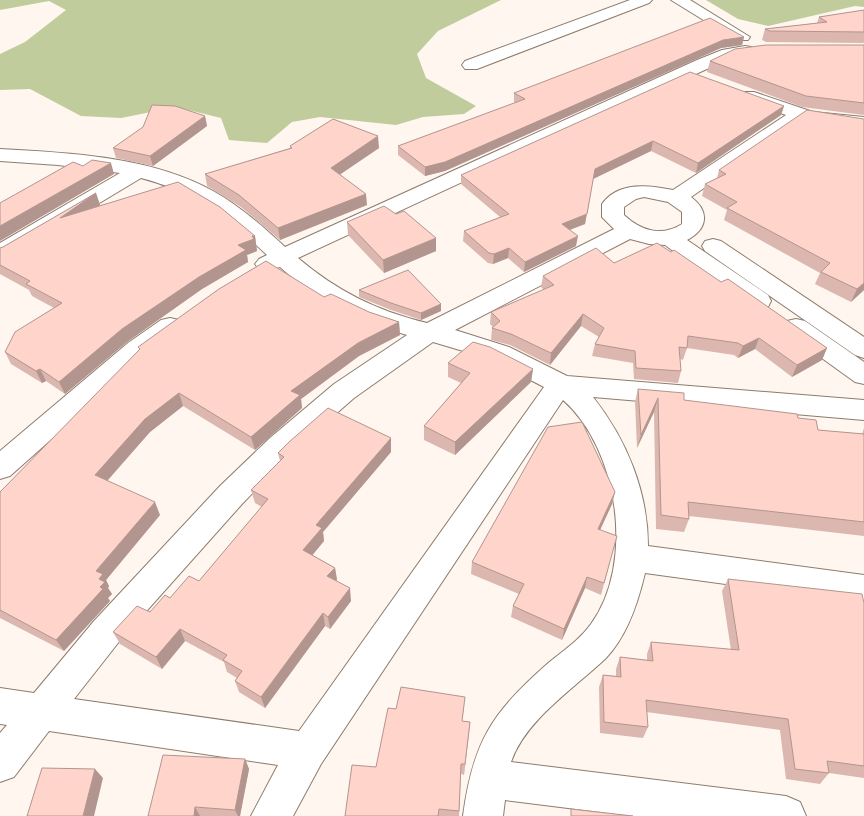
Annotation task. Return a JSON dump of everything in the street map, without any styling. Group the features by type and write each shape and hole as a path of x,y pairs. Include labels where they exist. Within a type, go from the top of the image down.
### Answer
{"street":[{"path":"471,65 644,0"},
{"path":"250,274 281,256 686,72 728,54 763,49 679,0"},
{"path":"686,72 712,82"},
{"path":"730,89 799,114 864,123"},
{"path":"676,198 799,114"},
{"path":"0,155 73,161 138,171 183,187 225,207 301,275 326,293 352,306 428,333 479,346 523,363 572,393 588,411 612,452 626,483 631,519 632,558 624,599 597,644 528,704 499,746 488,778 483,816"},
{"path":"0,252 138,171"},
{"path":"644,192 661,193 676,198 688,206 694,216 693,225 680,234 653,238 628,231 613,217 613,204 619,198 644,192"},
{"path":"0,763 106,632 231,495 280,446 344,391 428,333 628,231"},
{"path":"680,234 864,349"},
{"path":"680,234 864,375"},
{"path":"0,468 138,349 190,312"},
{"path":"559,385 864,410"},
{"path":"271,816 308,751 559,385"},
{"path":"632,558 864,589"},
{"path":"0,706 308,751"},
{"path":"488,778 786,816"}],"green space":[{"path":"0,0 501,0 438,31 417,54 426,78 476,106 464,114 423,117 396,125 320,117 292,122 267,143 229,140 221,118 176,107 121,118 81,116 30,89 0,90 0,54 25,42 66,10 49,1 0,10"},
{"path":"706,0 864,0 864,7 855,6 768,26 738,19"}],"building":[{"path":"864,10 864,32 770,31 765,29 827,22 819,17"},
{"path":"710,18 744,37 723,40 445,162 425,167 398,146 525,99 514,93"},
{"path":"766,45 864,45 864,103 806,96 710,61 735,49"},
{"path":"690,72 784,106 698,163 653,141 595,169 587,214 562,224 578,236 525,262 509,248 494,254 489,253 464,231 509,214 461,175"},
{"path":"152,105 175,106 205,116 150,156 113,148 143,127"},
{"path":"807,110 864,119 864,283 857,289 821,272 830,263 727,208 737,202 705,184 726,174 719,170"},
{"path":"333,119 378,136 331,168 366,194 278,228 239,195 205,174 292,148 290,146"},
{"path":"92,160 111,163 0,226 0,203 73,162 83,166"},
{"path":"178,182 220,207 255,236 252,236 254,239 238,245 246,250 199,277 122,329 59,382 40,369 36,371 5,352 15,332 62,303 26,284 30,281 0,265 0,248 96,193 60,218"},
{"path":"384,206 396,214 404,211 436,238 383,260 347,222"},
{"path":"657,243 671,252 674,250 721,282 728,279 827,348 797,365 759,338 743,346 738,343 688,336 687,348 679,347 681,371 636,368 635,351 595,344 604,328 583,314 551,353 511,334 492,328 500,321 491,312 554,285 543,276 596,248 614,263"},
{"path":"266,261 324,297 331,294 369,312 399,322 358,343 291,391 300,395 251,437 179,393 145,419 95,475 155,502 96,571 103,574 99,579 105,582 100,587 103,589 56,640 0,610 0,492 140,349 138,347 219,289"},
{"path":"408,270 441,304 421,313 359,290"},
{"path":"473,342 490,347 533,369 455,442 424,426 470,373 448,363"},
{"path":"638,389 684,393 684,400 797,414 798,418 816,420 818,430 864,434 864,522 688,502 689,519 661,515 658,398 641,435"},
{"path":"328,408 391,438 316,525 322,528 303,550 335,568 327,576 350,588 328,617 323,613 261,697 235,681 242,671 223,660 227,655 180,629 156,657 113,632 137,606 150,612 165,595 170,598 189,576 199,581 268,499 251,490 284,457 278,453"},
{"path":"582,422 615,492 598,529 617,536 604,583 587,577 564,629 513,606 524,584 472,562 548,427"},
{"path":"728,579 862,594 864,603 864,766 827,761 829,773 795,769 788,719 646,700 648,727 604,722 603,675 621,677 620,657 653,661 651,642 739,650"},
{"path":"401,687 465,697 462,721 470,722 465,764 461,764 459,811 439,809 438,816 345,816 352,765 376,767 388,708 396,709"},
{"path":"163,755 245,759 235,810 195,807 194,816 148,816"},
{"path":"42,768 95,769 83,816 27,816"},
{"path":"571,809 633,816 571,816"}]}
